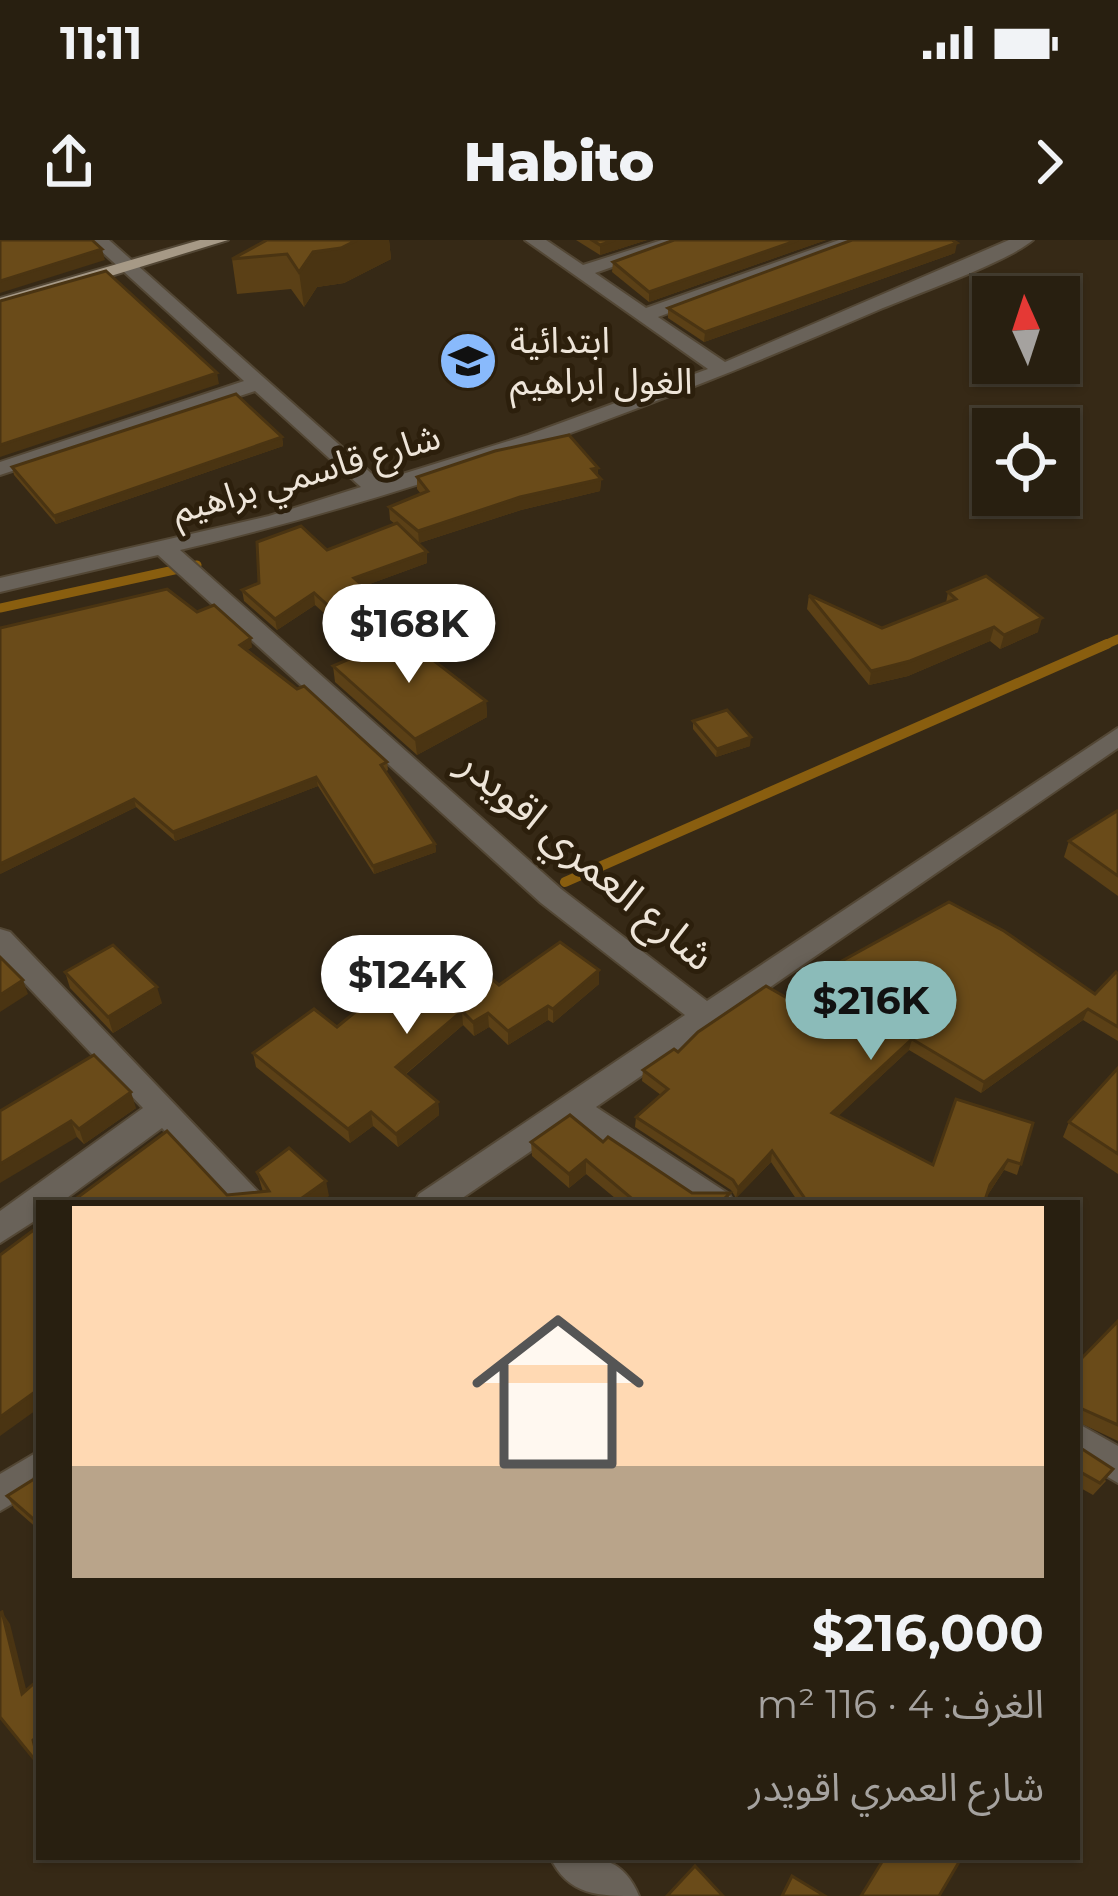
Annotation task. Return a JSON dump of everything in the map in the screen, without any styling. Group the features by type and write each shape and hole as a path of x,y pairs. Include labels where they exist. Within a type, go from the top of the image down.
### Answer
{"main road":[{"path":"0,304 219,240"}],"street":[{"path":"98,240 379,491"},
{"path":"534,240 724,370"},
{"path":"580,272 680,240"},
{"path":"644,315 856,240"},
{"path":"972,240 997,254"},
{"name":"شارع قاسمي براهيم","path":"0,585 379,491 724,370 1024,240"},
{"path":"0,469 259,383"},
{"name":"شارع العمري اقويدر","path":"163,547 547,892 706,1016 434,1200"},
{"path":"706,1016 1118,736"},
{"path":"0,939 250,1200"},
{"path":"571,1106 713,1200"},
{"path":"40,1200 165,1109"},
{"path":"0,1229 36,1203"},
{"path":"1080,1440 1118,1466"},
{"path":"0,1494 36,1470"},
{"path":"575,1860 618,1896"}],"building":[{"path":"0,240 92,240 102,249 0,281"},
{"path":"267,240 357,240 313,252 299,272 287,254 232,259"},
{"path":"674,240 798,240 649,292 613,262"},
{"path":"852,240 957,243 705,332 668,308"},
{"path":"106,271 217,373 0,445 0,301"},
{"path":"236,394 282,437 54,516 12,467"},
{"path":"569,435 598,468 592,469 601,479 520,497 418,531 389,507 428,491 417,477 495,451"},
{"path":"397,523 427,552 354,578 414,630 374,647 314,593 275,619 242,590 259,583 257,542 301,526 327,550"},
{"path":"986,576 1042,618 1004,635 994,627 910,661 871,671 809,595 882,628 956,599 948,592"},
{"path":"167,589 197,612 214,605 251,638 240,645 297,689 304,686 387,762 381,765 435,844 373,866 316,777 173,832 134,799 0,864 0,628"},
{"path":"402,636 486,701 415,739 333,666"},
{"path":"727,710 751,737 717,749 693,721"},
{"path":"1118,812 1118,876 1069,841"},
{"path":"949,902 1004,931 1095,994 1116,972 1118,1027 1088,1009 984,1082 912,1039 832,1113 933,1165 956,1099 1033,1123 1021,1164 1008,1160 985,1200 806,1200 772,1151 738,1188 733,1180 636,1117 668,1089 643,1070 674,1049 678,1052 698,1032 766,986 787,998 802,983"},
{"path":"560,942 599,970 553,1009 548,1006 508,1031 488,1013 473,1022 462,1011 396,1067 438,1102 396,1134 371,1112 348,1129 253,1053 314,1009 337,1027 408,969 447,995 484,972 499,985"},
{"path":"113,945 157,987 108,1017 65,972"},
{"path":"0,957 23,980 0,995"},
{"path":"94,1055 131,1092 79,1129 71,1121 0,1164 0,1111"},
{"path":"1118,1068 1118,1154 1069,1122"},
{"path":"570,1115 603,1142 608,1137 692,1193 730,1193 723,1200 633,1200 586,1160 569,1174 531,1142"},
{"path":"167,1131 227,1195 269,1191 257,1172 289,1148 326,1181 299,1200 74,1200"},
{"path":"36,1228 36,1391 0,1417 0,1255"},
{"path":"1118,1321 1118,1425 1080,1408 1080,1360"},
{"path":"1080,1448 1113,1469 1100,1483 1080,1472"},
{"path":"36,1470 36,1521 7,1496 34,1479"},
{"path":"0,1613 22,1694 36,1682 36,1761 0,1717"},
{"path":"883,1860 959,1862 939,1896 861,1896"},
{"path":"695,1866 723,1896 667,1896"},
{"path":"792,1876 825,1896 782,1896"}],"waterway":[{"path":"0,608 197,565"},
{"path":"1100,647 1118,639"},
{"path":"565,882 1107,644"}],"place":[{"name":"ابتدائية الغول ابراهيم","path":"468,361"}]}
